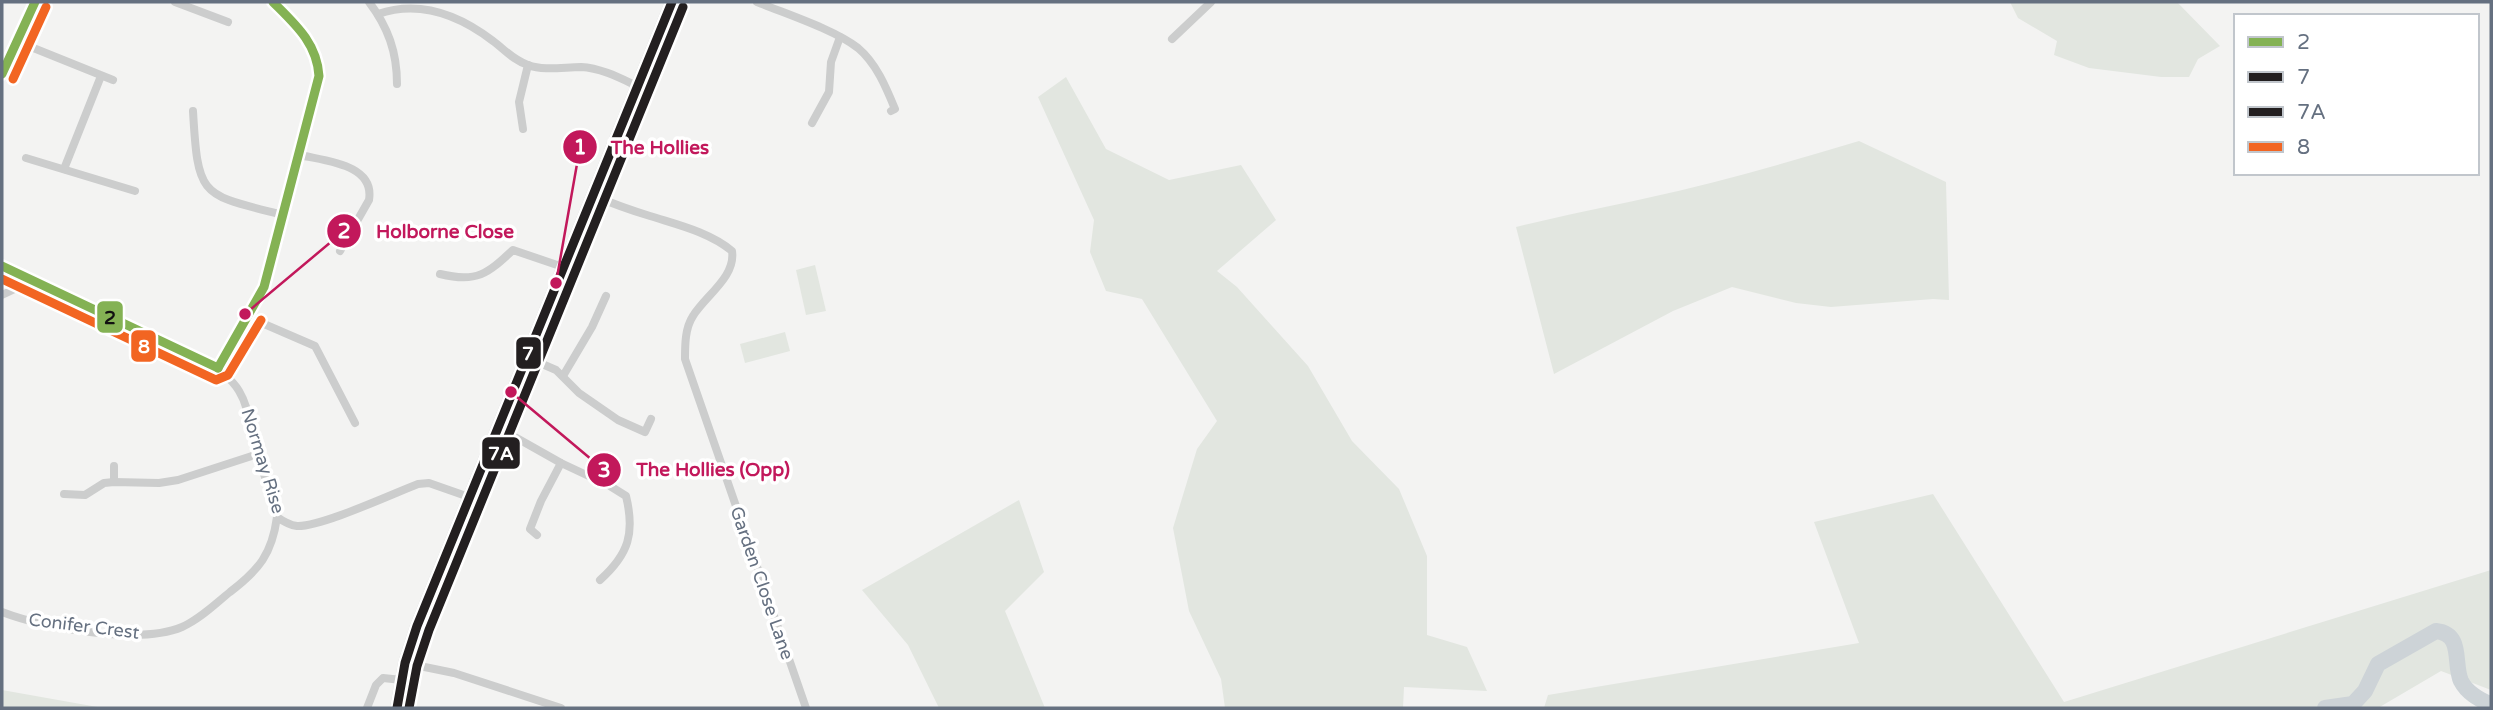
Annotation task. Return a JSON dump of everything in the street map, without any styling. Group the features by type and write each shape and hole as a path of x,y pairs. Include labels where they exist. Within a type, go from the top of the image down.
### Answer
{"main road":[{"path":"397,708 405,663 417,626 672,2"}],"street":[{"path":"2,74 35,2"},
{"path":"175,2 228,22"},
{"path":"218,368 264,287 317,87 319,68 315,51 306,36 273,2"},
{"path":"369,2 387,29 394,50 397,84"},
{"path":"757,2 840,37 859,49 884,82 895,109 891,111"},
{"path":"1172,39 1211,2"},
{"path":"378,14 416,6 432,9 472,27 509,55 528,65 600,70 637,86"},
{"path":"219,19 223,8"},
{"path":"812,123 830,92 831,62 840,37"},
{"path":"16,41 113,80"},
{"path":"523,129 519,102 528,65"},
{"path":"64,169 101,76"},
{"path":"193,111 197,163 206,187 220,197 236,203 283,215"},
{"path":"300,155 347,167 362,174 367,180 369,200 340,251"},
{"path":"26,158 135,191"},
{"name":"Garden Close Lane","path":"592,195 694,230 732,251 728,272 693,316 685,347 685,359 806,708"},
{"path":"336,236 345,243"},
{"path":"506,242 513,250 563,267"},
{"path":"440,274 465,279 480,276 490,271 513,250"},
{"name":"Normay Rise","path":"2,266 218,368 243,396 277,517 286,523 295,526 315,523 418,484 429,483 469,497"},
{"path":"2,295 20,286 38,283"},
{"path":"563,376 592,327 606,296"},
{"path":"248,317 315,346 355,423"},
{"path":"526,357 556,370 579,393 618,419 645,432 651,419"},
{"path":"497,427 626,496 632,519 629,537 613,568 600,580"},
{"path":"64,494 85,495 104,483 114,481 159,483 178,480 258,454"},
{"path":"537,534 530,529 534,516 561,463"},
{"path":"114,466 114,481"},
{"name":"Conifer Crest","path":"2,612 26,621 121,634 150,634 183,626 245,580 262,562 274,539 277,517"},
{"path":"405,663 454,673 561,708"},
{"path":"367,708 376,685 383,678 402,680"}],"shaded area":[{"path":"2010,2 2177,2 2220,46 2198,59 2189,77 2161,77 2089,68 2054,55 2057,41 2018,18"},
{"path":"1066,77 1106,149 1169,180 1241,165 1276,220 1217,271 1237,287 1308,366 1352,441 1399,489 1427,556 1427,635 1467,647 1487,691 1404,687 1403,708 1225,708 1221,679 1189,611 1173,528 1197,449 1217,421 1142,299 1106,291 1090,252 1094,220 1038,97"},
{"path":"1859,141 1946,182 1949,300 1831,307 1796,303 1732,287 1673,311 1554,374 1516,227 1700,186"},
{"path":"815,265 826,311 806,315 796,270"},
{"path":"785,332 790,351 745,363 740,344"},
{"path":"1933,494 2064,702 2491,570 2491,690 2441,671 2378,708 1544,708 1548,695 1859,643 1814,522"},
{"path":"1019,500 1044,572 1005,611 1045,708 939,708 908,645 862,590"},
{"path":"2,690 103,708 2,708"}],"waterway":[{"path":"2325,708 2353,704 2365,691 2378,664 2436,631 2451,638 2461,681 2474,695 2491,705"}],"transit line":[{"name":"2","path":"2,74 35,2"},
{"name":"2","path":"218,368 264,287 319,76 314,54 304,35 273,2"},
{"name":"7","path":"397,708 405,663 417,626 672,2"},
{"name":"8","path":"13,79 46,7"},
{"name":"7A","path":"409,708 417,666 429,630 683,7"},
{"name":"2","path":"2,266 218,368"},
{"name":"8","path":"2,279 216,380 228,375 261,320"}],"place":[{"name":"The Hollies","path":"556,283"},
{"name":"Holborne Close","path":"245,314"},
{"name":"The Hollies (Opp)","path":"511,392"}]}
